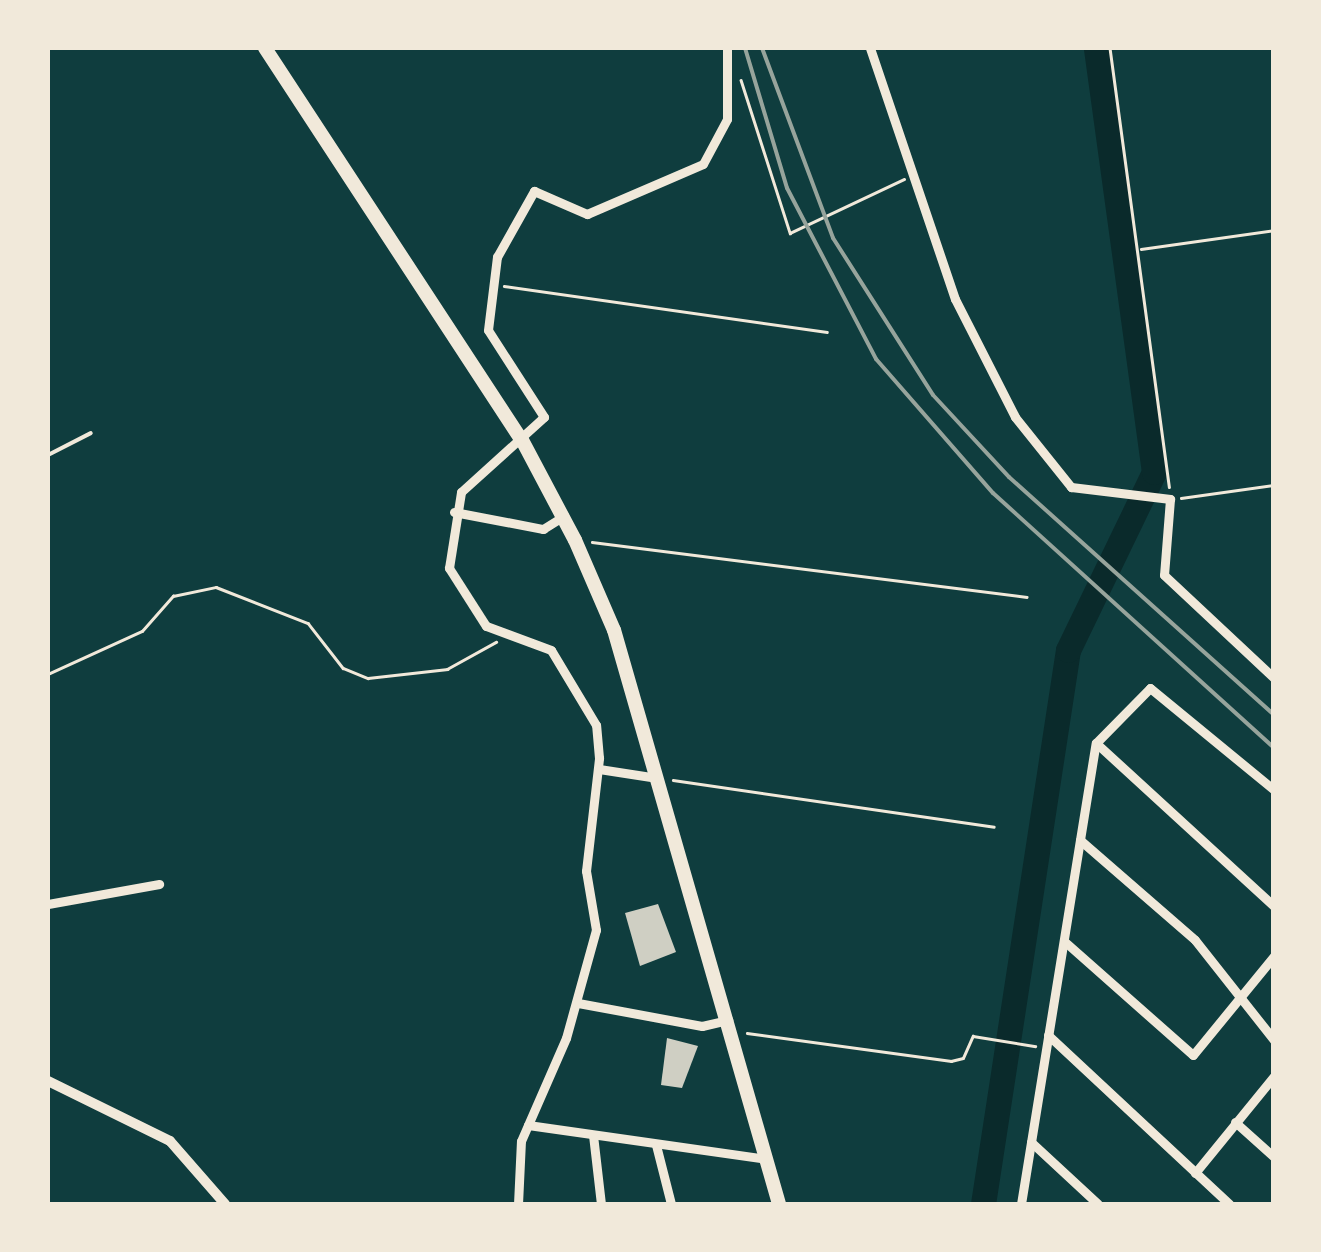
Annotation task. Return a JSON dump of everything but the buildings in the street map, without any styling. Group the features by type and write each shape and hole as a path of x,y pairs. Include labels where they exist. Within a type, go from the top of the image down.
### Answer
{"highway":[{"path":"265,48 522,440 575,540 614,630 779,1204"}],"street":[{"path":"518,1204 516,1168 528,1125 578,1003 596,930 586,871 598,769 596,725 552,650 504,634 457,592 448,542 454,512 476,474 522,440 544,417 488,330 493,284 508,222 534,190 587,214 703,164 722,140 732,66 727,48"},
{"path":"870,48 976,347 1070,487 1170,500 1164,575 1274,678"},
{"path":"454,512 542,529 564,516"},
{"path":"1021,1204 1096,743 1150,688 1274,790"},
{"path":"1096,743 1274,906"},
{"path":"598,769 657,778"},
{"path":"1080,840 1194,940 1236,1003 1274,1040"},
{"path":"48,904 159,884"},
{"path":"1064,940 1193,1056 1274,956"},
{"path":"578,1003 730,1028"},
{"path":"1048,1035 1229,1204"},
{"path":"1196,1173 1274,1076"},
{"path":"48,1082 170,1141 225,1204"},
{"path":"1235,1122 1274,1157"},
{"path":"528,1125 766,1159"},
{"path":"593,1135 601,1204"},
{"path":"1031,1142 1098,1204"},
{"path":"656,1145 672,1204"}],"lane":[{"path":"48,455 90,433"}],"path":[{"path":"1110,48 1140,249 1170,500 1274,485"},
{"path":"732,66 790,233 906,178"},
{"path":"1140,249 1274,230"},
{"path":"493,284 827,332"},
{"path":"575,540 1026,597"},
{"path":"48,674 142,630 173,596 216,586 308,623 343,668 368,678 447,669 504,634"},
{"path":"657,778 994,827"},
{"path":"730,1028 951,1060 963,1058 973,1036 1046,1048"}],"waterway":[{"path":"983,1204 1068,650 1154,472 1096,48"}],"railway":[{"path":"745,48 787,188 876,359 993,493 1274,748"},
{"path":"762,48 833,238 933,395 1009,477 1274,715"}]}
